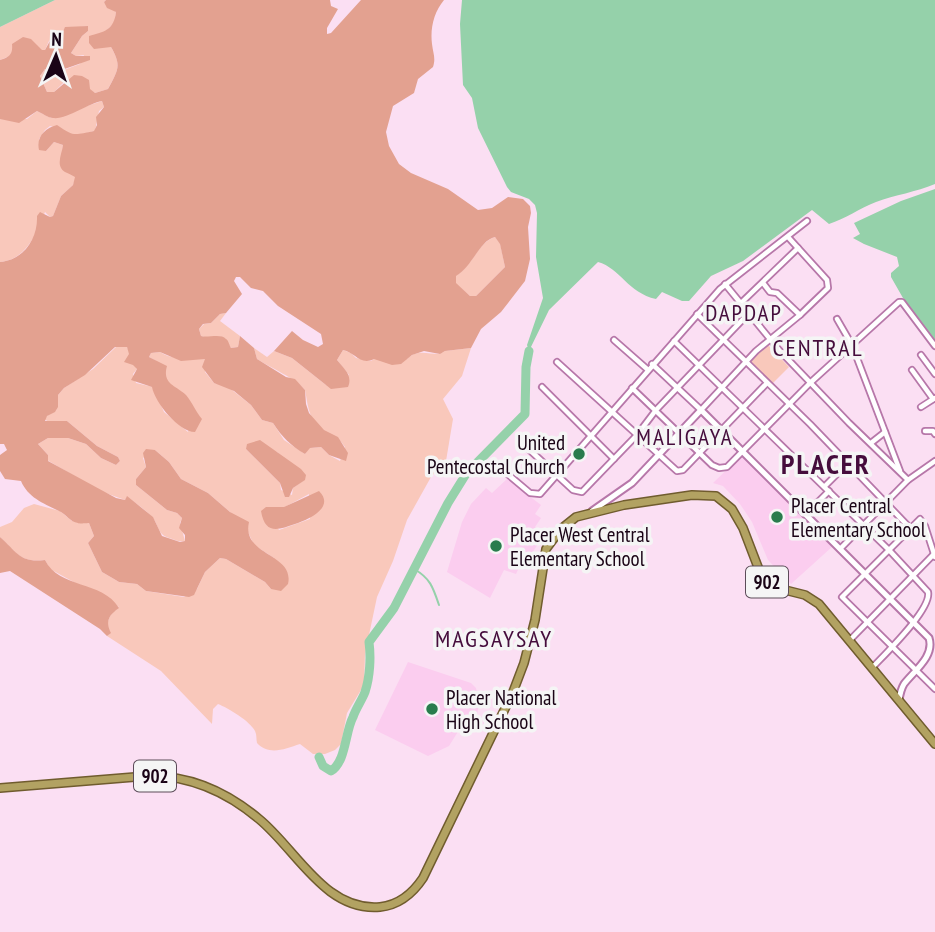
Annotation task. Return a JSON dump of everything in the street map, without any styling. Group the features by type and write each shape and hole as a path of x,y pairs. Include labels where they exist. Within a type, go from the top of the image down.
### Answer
{"highway":[{"name":"902","path":"0,788 147,776 192,781 230,798 267,825 299,861 333,893 350,903 383,907 405,897 417,887 428,869 513,692 535,621 546,548 567,523 592,511 692,495 720,497 732,509 743,527 764,579 773,587 811,598 821,607 935,744"}],"street":[{"path":"498,466 530,493 540,494 649,366 725,284 807,221"},
{"path":"592,511 632,483 745,363 800,315 829,285 788,237"},
{"path":"741,303 798,248"},
{"path":"763,283 770,292 777,293 800,315"},
{"path":"725,284 810,383 908,480"},
{"path":"632,388 712,465 727,467 810,383 901,301 935,346"},
{"path":"521,442 573,490 580,493 749,313"},
{"path":"697,314 910,528"},
{"path":"837,319 852,345 901,472"},
{"path":"614,340 678,388 914,621 933,643 930,653 902,687 899,700"},
{"path":"674,341 825,486 928,592 930,597 914,621 872,668"},
{"path":"921,355 935,374"},
{"path":"557,362 671,467 679,471 745,408 767,383"},
{"path":"912,370 934,398 921,407"},
{"path":"542,387 614,459"},
{"path":"925,431 933,431 935,434"},
{"path":"871,443 885,432"},
{"path":"840,549 908,480 935,461"},
{"path":"825,486 847,464"},
{"path":"806,514 829,491"},
{"path":"849,641 868,621 913,574 934,555 925,526 920,519 842,597 868,621 935,689"}],"shaded area":[{"path":"0,0 55,0 0,27"},
{"path":"55,0 106,0 104,2 116,12 115,22 105,32 102,47 111,47 118,64 108,89 95,93 66,80 54,92 47,92 40,76 45,69 61,71 80,64 84,55 76,56 71,53 88,31 88,26 49,41 45,50 13,51 10,56 0,60 0,27"},
{"path":"330,0 331,6 338,9 327,28 327,34 331,33 361,0 444,0 432,26 433,67 418,79 414,93 393,106 386,132 389,146 399,164 411,173 448,189 478,210 492,208 508,197 523,199 530,206 530,259 525,281 501,312 481,329 471,348 440,354 424,351 412,355 401,364 392,365 374,359 361,360 343,350 337,360 349,376 348,387 331,389 292,358 274,351 292,331 318,347 323,344 321,334 278,306 263,291 251,288 240,277 236,277 234,281 242,294 226,313 220,314 211,323 203,324 199,329 201,336 224,337 231,348 238,347 240,336 254,348 257,359 286,377 295,379 305,390 309,413 324,430 338,437 348,453 346,461 329,455 321,447 310,448 305,454 295,448 273,423 262,420 251,405 234,391 214,383 202,367 205,359 181,361 160,352 151,353 149,357 167,366 166,377 170,384 186,395 202,419 195,432 182,427 169,416 152,387 131,380 137,369 124,362 129,354 127,347 115,347 58,395 58,407 45,421 67,421 120,461 116,465 101,458 86,444 68,438 48,438 38,444 48,455 48,461 116,498 125,500 127,496 153,517 162,536 185,541 185,535 179,528 182,518 167,510 136,485 136,479 146,467 143,453 146,449 155,450 169,462 181,479 208,493 230,512 249,522 249,533 253,542 284,566 288,574 288,584 281,591 271,589 265,582 220,558 205,572 194,595 189,597 146,591 137,584 119,582 102,572 88,543 94,536 89,523 73,521 32,496 21,481 5,479 0,471 0,455 7,450 4,444 0,444 0,262 23,252 32,240 37,216 40,212 53,216 61,196 73,185 75,177 60,167 63,145 54,142 46,151 39,150 42,134 57,125 74,134 94,131 97,125 96,117 104,107 102,101 58,118 37,111 19,123 0,119 0,60 10,55 12,44 23,37 31,39 45,50 51,39 60,39 65,27 88,26 88,31 71,53 76,56 90,56 90,60 56,72 45,69 40,76 47,92 54,92 74,75 89,80 90,89 95,93 108,89 117,68 117,59 111,47 94,49 89,43 89,36 107,29 115,18 116,12 107,8 104,2","holes":["495,237 500,244 505,267 476,296 470,296 456,283 456,276 490,239"]},
{"path":"462,0 935,0 935,184 876,202 829,224 812,210 743,261 711,276 689,301 682,301 662,292 656,299 646,296 612,269 598,262 549,310 529,351 527,345 543,298 536,257 537,213 535,205 529,199 511,192 507,187 478,128 472,98 463,85 460,24"},
{"path":"102,101 104,107 99,111 95,131 74,135 50,126 39,139 46,151 54,142 63,145 66,162 76,177 73,185 61,196 53,216 50,217 45,212 34,237 24,251 0,262 0,119 27,119 37,111 51,118"},
{"path":"935,189 935,342 891,277 891,273 899,266 897,257 853,238 860,234 854,223"},
{"path":"495,237 500,243 505,267 476,296 470,296 455,283 455,276 466,267 484,244"},
{"path":"226,313 220,321 240,336 238,347 231,348 228,344 201,336 199,329 204,324 211,323 220,314"},
{"path":"767,344 789,367 772,384 750,362"},
{"path":"116,347 127,347 137,369 133,374 136,383 153,387 164,412 188,432 194,409 188,400 169,384 162,367 149,357 151,353 160,352 176,358 205,359 205,372 214,383 227,386 251,405 262,420 273,423 284,440 305,454 309,448 321,447 340,461 345,447 314,421 309,412 305,390 289,377 257,359 254,348 267,357 274,351 292,358 326,385 349,375 337,360 343,350 356,358 371,361 407,359 418,353 439,354 471,348 462,376 443,399 453,419 446,461 431,477 407,520 377,597 365,654 364,685 347,713 341,744 335,750 325,754 313,754 300,744 277,750 267,749 257,743 255,731 249,723 218,704 213,709 212,724 161,671 107,636 110,633 109,618 119,607 50,569 45,560 30,560 20,556 0,537 0,527 12,522 24,508 34,504 60,511 72,521 89,523 94,536 88,543 102,572 119,582 137,584 146,591 184,597 197,589 205,572 220,558 265,582 271,589 274,558 254,545 247,530 230,512 208,493 181,479 169,462 155,450 143,458 146,467 136,479 136,485 167,510 182,518 180,523 185,541 165,536 159,531 152,517 127,497 125,500 100,491 47,460 48,455 38,444 48,438 68,438 86,444 101,458 116,465 120,461 67,421 49,422 44,419 56,410 58,395 64,388 93,369","holes":["246,449 277,452 304,480 293,488 292,495 281,490 280,483","309,494 310,519 279,530 266,507 285,507"]},
{"path":"260,440 306,475 305,480 293,488 289,497 285,497 280,483 246,449 247,444"},
{"name":"Placer Central Elementary School","path":"742,455 833,546 791,584 768,560 752,522 740,504 723,486 713,483"},
{"name":"Placer West Central Elementary School","path":"507,479 541,505 535,514 541,518 535,527 544,535 528,559 524,557 516,574 504,570 490,598 447,572 462,522 471,504 486,488 492,493"},
{"path":"319,491 323,497 322,508 300,522 273,529 263,519 261,511 266,507 284,507"},
{"path":"0,537 25,558 45,560 60,576 112,599 119,608 109,619 111,633 107,636 10,571 0,573"},
{"name":"Placer National High School","path":"408,662 471,683 476,688 479,703 477,715 492,721 488,730 464,722 449,746 428,756 375,730"}],"waterway":[{"path":"319,757 323,766 331,771 340,761 350,723 367,686 370,667 369,642 394,608 448,503 466,474 525,414 529,351"},
{"path":"414,569 430,584 439,605"}],"place":[{"name":"United Pentecostal Church","path":"579,454"},
{"name":"Placer Central Elementary School","path":"777,517"},
{"name":"Placer West Central Elementary School","path":"496,546"},
{"name":"Placer National High School","path":"432,709"}],"district":[{"name":"DAPDAP","path":"744,312"},
{"name":"CENTRAL","path":"818,347"},
{"name":"MALIGAYA","path":"685,436"},
{"name":"PLACER","path":"826,463"},
{"name":"MAGSAYSAY","path":"494,638"}]}
